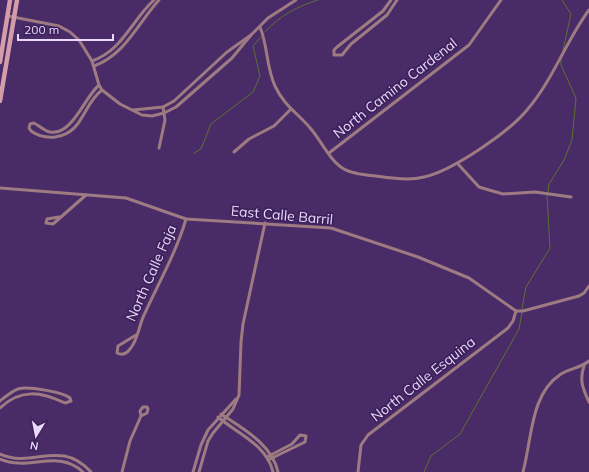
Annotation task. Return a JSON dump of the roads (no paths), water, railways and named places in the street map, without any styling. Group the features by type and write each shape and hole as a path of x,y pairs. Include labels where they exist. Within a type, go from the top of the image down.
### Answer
{"main road":[{"path":"0,62 10,0"},
{"path":"0,101 17,0"}],"street":[{"path":"92,61 112,51 131,28 143,10 154,0"},
{"path":"94,66 115,55 159,0"},
{"path":"133,110 163,106 174,101 186,92 227,52 251,35 268,18 296,0"},
{"path":"391,0 383,11 337,47 334,50 334,55 342,55 352,44 387,15 397,0"},
{"name":"North Camino Cardenal","path":"329,153 469,45 501,0"},
{"path":"260,27 264,37 270,71 275,86 290,110 310,128 335,163 345,170 394,179 424,177 458,164 514,124 527,111 539,95 589,10"},
{"path":"8,16 60,26 79,40 92,61 99,85 102,90 120,104 142,115 152,116 164,113 176,107 190,96 232,58 251,35"},
{"path":"131,28 134,32"},
{"path":"99,85 89,95 68,127 57,132 50,132 34,123 30,124 29,128 31,131 49,137 67,134 74,130 91,101 102,90"},
{"path":"158,148 163,131 163,106"},
{"path":"234,152 249,139 274,126 290,110"},
{"path":"458,164 480,186 489,190 503,194 535,192 571,197"},
{"name":"East Calle Barril","path":"0,188 126,198 186,219 331,228 418,257 469,278 516,311"},
{"path":"59,217 86,195"},
{"name":"North Calle Faja","path":"136,335 118,346 117,353 126,353 133,345 144,315 174,255 186,219"},
{"path":"199,472 208,441 233,409 238,398 240,389 240,352 243,324 266,223"},
{"path":"516,311 523,311 579,296 584,293 589,286"},
{"name":"North Calle Esquina","path":"358,472 361,445 368,435 508,328 513,321 516,311"},
{"path":"589,361 584,366 580,376 582,389 589,402"},
{"path":"523,472 538,400 546,388 561,374 584,366"},
{"path":"0,401 19,389 42,390 63,394 70,398 70,401 65,403 50,396 23,394 8,401 0,408"},
{"path":"193,472 203,438 218,417 238,398"},
{"path":"221,414 260,442 272,456 278,472"},
{"path":"122,472 130,441 141,416"},
{"path":"218,417 257,445 268,459 273,472"},
{"path":"268,459 272,456 292,444 300,435 306,436 304,442 299,446 272,456"},
{"path":"0,454 16,459 48,455 63,455 74,459 91,472"},
{"path":"24,459 24,465"},
{"path":"72,464 74,459"},
{"path":"0,460 15,465 24,465 48,460 62,461 72,464 83,472"}],"waterway":[{"path":"265,32 270,26 289,12 318,0"},
{"path":"562,0 571,14 563,50"},
{"path":"194,153 201,149 211,124 253,92 260,76 253,46 261,37"},
{"path":"548,192 549,184 564,160 572,140 576,98 561,65 561,59"},
{"path":"522,309 526,287 550,248 547,195"},
{"path":"424,472 431,456 460,434 519,329 522,312"}]}
